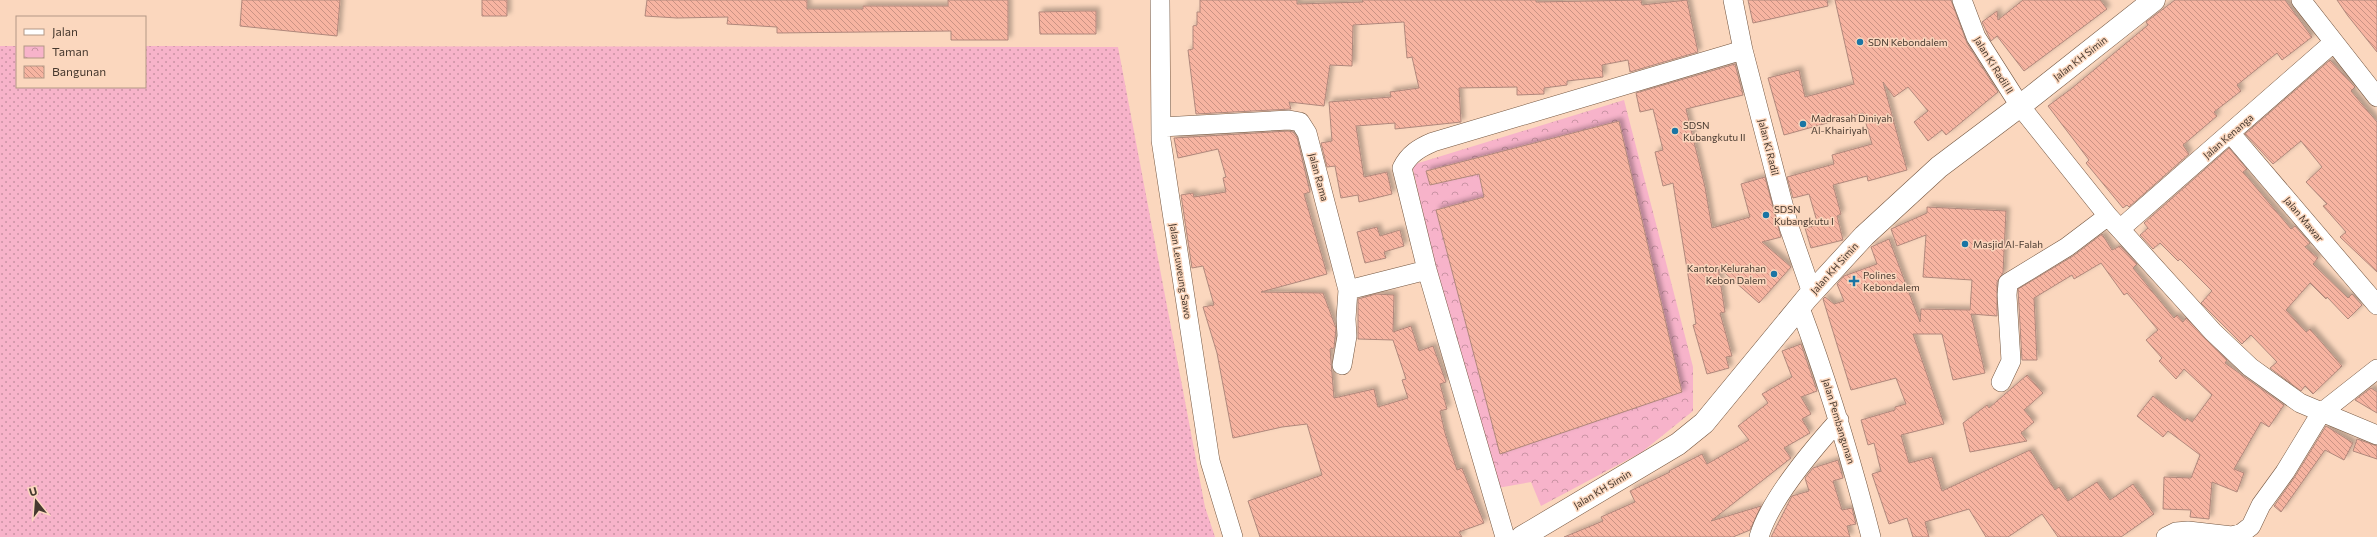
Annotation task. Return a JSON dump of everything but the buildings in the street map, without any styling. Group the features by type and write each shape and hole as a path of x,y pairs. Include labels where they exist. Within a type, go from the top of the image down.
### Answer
{"street":[{"name":"Jalan Leuweung Sawo","path":"1160,0 1161,127 1210,461 1233,537"},
{"name":"Jalan Ki Radil","path":"1733,0 1743,50 1789,226 1806,300"},
{"name":"Jalan Ki Radil II","path":"1962,0 1976,37 2020,106 2114,222 2213,332 2250,367 2300,403 2377,435"},
{"name":"Jalan KH Simin","path":"1522,537 1678,444 1704,423 1806,300 1864,236 1939,167 2020,106 2154,0"},
{"path":"2301,0 2377,97"},
{"name":"Jalan Kenanga","path":"2001,382 2011,361 2006,295 2008,283 2060,251 2114,222 2231,134 2334,42"},
{"path":"1505,537 1427,270 1402,168 1407,158 1420,148 1433,142 1743,50"},
{"name":"Jalan Rama","path":"1161,127 1289,120 1300,122 1307,133 1348,290"},
{"name":"Jalan Mawar","path":"2231,134 2377,305"},
{"path":"1342,366 1347,336 1346,319 1348,290 1427,270"},
{"name":"Jalan Pembangunan","path":"1806,300 1871,537"},
{"path":"2166,537 2176,532 2188,531 2232,536 2242,533 2251,526 2261,505 2285,472 2321,413 2377,369"},
{"path":"1759,537 1764,519 1811,451 1839,420"}],"green space":[{"path":"0,46 16,46 16,88 146,88 146,46 1118,47 1205,507 1215,537 0,537"},
{"path":"1624,100 1693,367 1693,411 1642,452 1541,506 1531,482 1486,490 1412,165"}],"place":[{"name":"SDN Kebondalem","path":"1860,42"},
{"name":"Madrasah Diniyah Al-Khairiyah","path":"1803,124"},
{"name":"SDSN Kubangkutu II","path":"1675,131"},
{"name":"SDSN Kubangkutu I","path":"1766,215"},
{"name":"Masjid Al-Falah","path":"1965,244"},
{"name":"Kantor Kelurahan Kebon Dalem","path":"1774,274"},
{"name":"Polines Kebondalem","path":"1854,281"}]}
